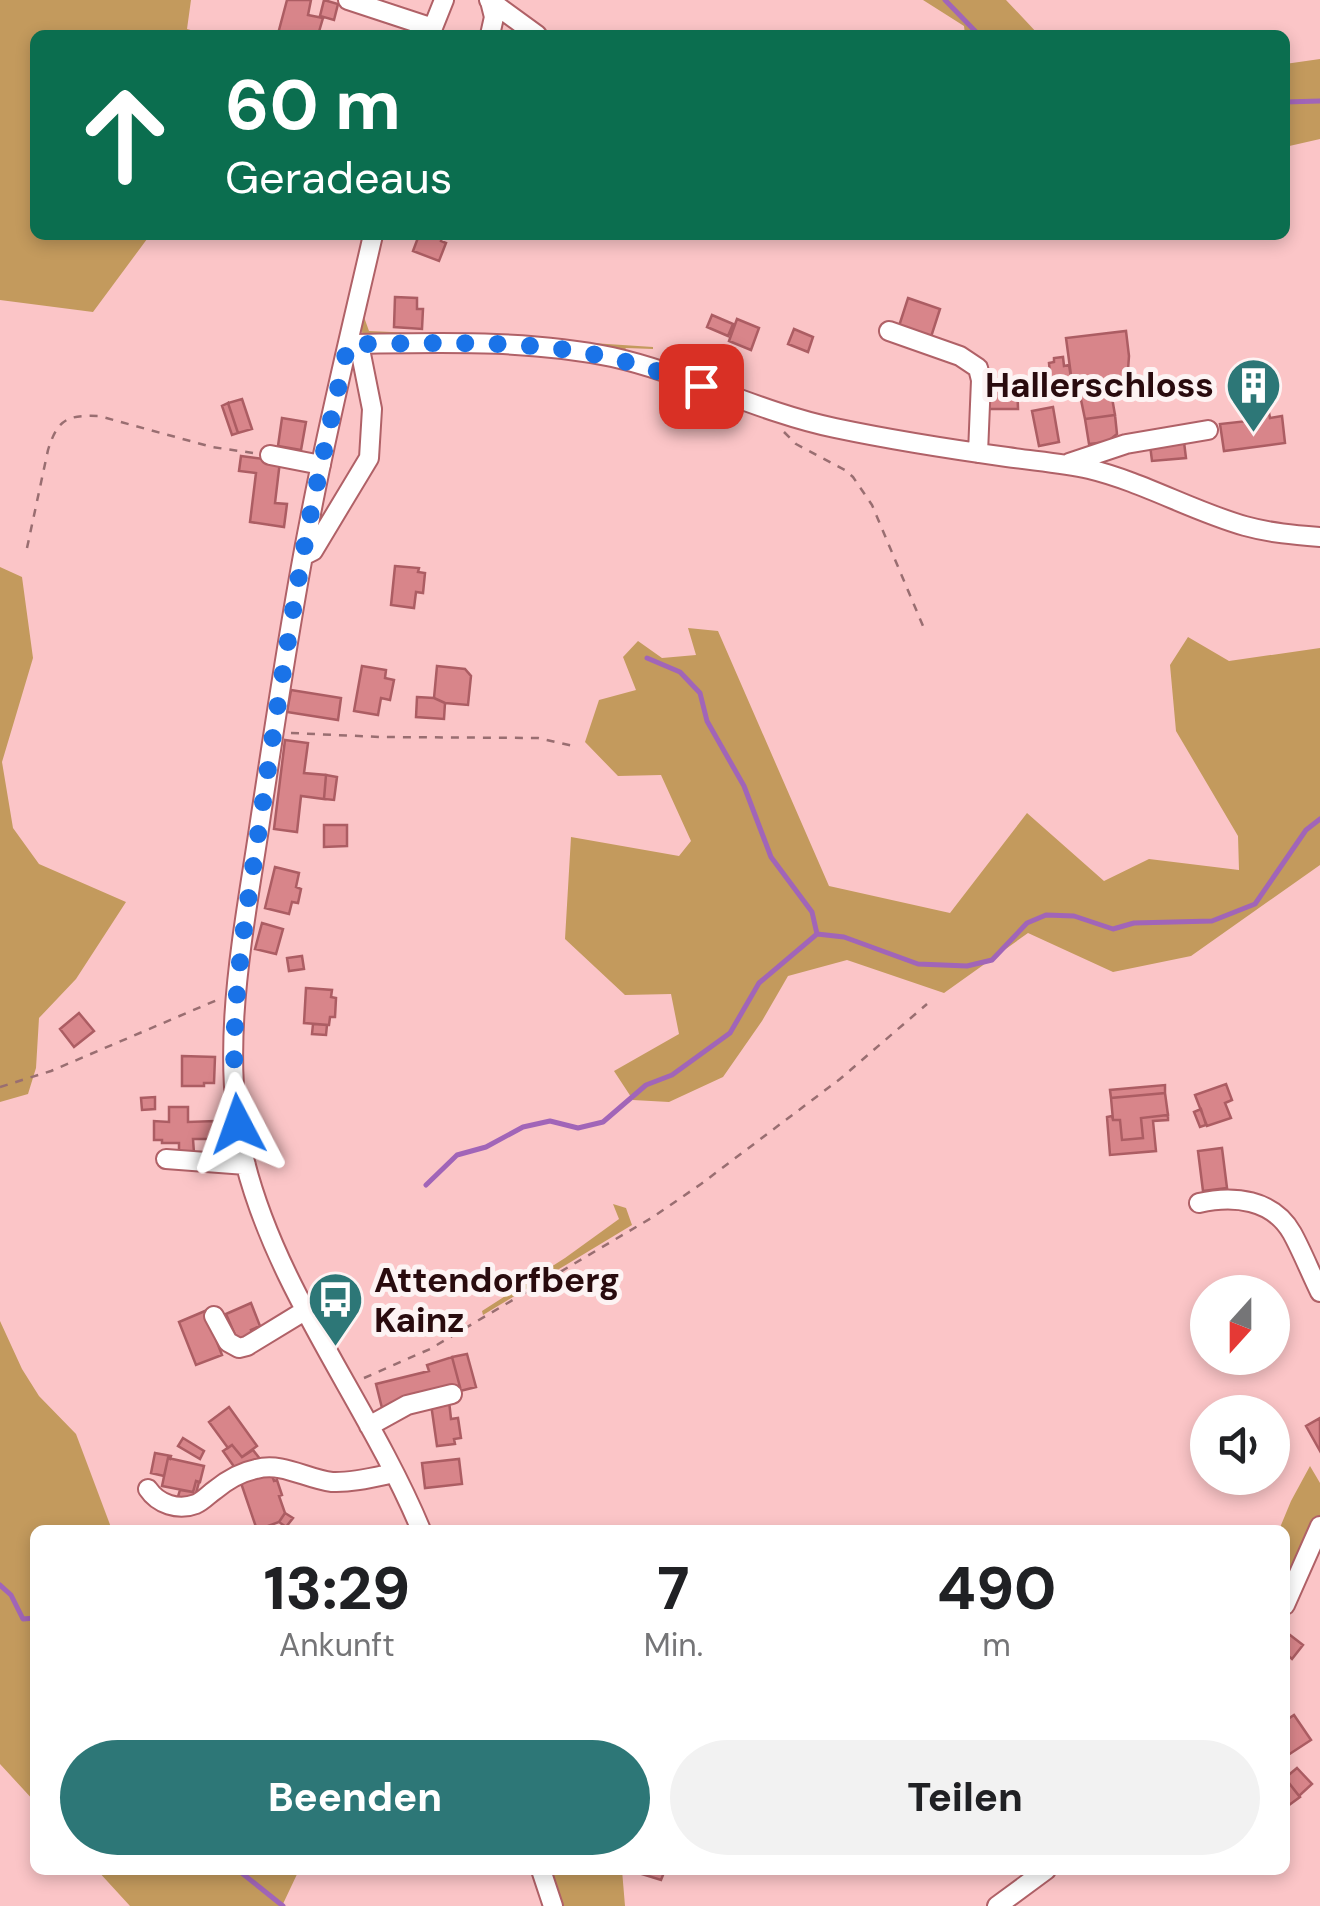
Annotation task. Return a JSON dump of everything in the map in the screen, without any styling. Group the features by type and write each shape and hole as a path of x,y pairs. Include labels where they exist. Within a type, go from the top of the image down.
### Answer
{"street":[{"path":"348,0 428,30"},
{"path":"431,30 444,0"},
{"path":"490,1 494,17 491,30"},
{"path":"490,1 530,30"},
{"path":"372,240 353,344 321,465 274,732 236,992 236,1095 246,1165 266,1229 419,1525"},
{"path":"888,331 960,356 978,368 978,453"},
{"path":"353,344 518,346 577,351 642,365 832,428 1087,469 1133,482 1242,525 1280,534 1320,536"},
{"path":"303,556 314,550 370,458 372,409 353,344"},
{"path":"1064,465 1126,444 1208,430"},
{"path":"270,454 321,465"},
{"path":"166,1159 246,1165"},
{"path":"1199,1203 1221,1198 1249,1200 1280,1217 1292,1233 1320,1292"},
{"path":"214,1316 228,1342 238,1348 306,1310"},
{"path":"369,1426 406,1405 452,1394"},
{"path":"148,1489 164,1504 191,1506 224,1483 258,1468 279,1468 332,1482 394,1473"},
{"path":"1290,1594 1320,1526"},
{"path":"543,1875 553,1906"},
{"path":"997,1906 1039,1875"}],"path":[{"path":"781,413 787,437 845,470 872,505 923,626"},
{"path":"27,548 52,437 58,426 72,417 99,416 212,447 270,454"},
{"path":"274,732 538,738 573,746"},
{"path":"0,1087 52,1070 236,992"},
{"path":"348,1386 430,1349 653,1217 840,1079 927,1004"}],"shaded area":[{"path":"0,0 191,0 187,29 190,30 30,30 30,240 146,240 93,312 0,300"},
{"path":"923,0 1006,0 1034,30 964,30"},
{"path":"1320,59 1320,139 1290,146 1290,63"},
{"path":"364,317 369,331 653,349 626,348 623,352 364,335"},
{"path":"0,567 22,577 33,658 2,762 13,828 39,864 126,902 76,979 39,1018 36,1068 28,1094 0,1102"},
{"path":"688,628 718,631 829,886 950,913 1027,813 1104,881 1149,859 1239,870 1238,836 1176,731 1170,665 1188,637 1229,661 1320,648 1320,865 1191,956 1113,972 1028,933 944,993 847,960 788,976 723,1077 669,1102 633,1100 614,1071 679,1034 671,994 625,995 565,939 571,837 679,856 691,841 661,775 618,776 585,742 599,700 636,690 623,657 638,641 662,658 696,655"},
{"path":"613,1204 626,1208 632,1225 483,1315 482,1311 619,1219"},
{"path":"0,1321 39,1396 76,1434 110,1525 30,1525 30,1797 0,1764"},
{"path":"1310,1466 1320,1483 1320,1516 1290,1582 1290,1525 1281,1525"},
{"path":"102,1875 297,1875 282,1906 130,1906"},
{"path":"552,1875 622,1875 625,1906 562,1906"}],"building":[{"path":"287,0 311,0 308,15 323,18 319,30 279,30"},
{"path":"324,0 338,4 334,20 320,16"},
{"path":"417,240 446,243 439,261 413,251"},
{"path":"395,297 417,298 417,309 423,309 422,329 394,327"},
{"path":"908,298 940,309 931,337 899,326"},
{"path":"712,315 733,324 728,336 707,327"},
{"path":"737,319 759,328 751,350 729,341"},
{"path":"794,329 813,337 808,352 788,344"},
{"path":"1126,331 1127,384 1073,390 1066,338"},
{"path":"1063,357 1064,366 1069,365 1073,390 1035,395 1032,376 1050,374 1049,363"},
{"path":"988,382 1017,382 1018,409 989,409"},
{"path":"1110,386 1115,415 1085,419 1079,390"},
{"path":"242,399 252,429 238,433 228,403"},
{"path":"228,403 238,433 232,435 222,406"},
{"path":"1053,407 1059,442 1039,446 1032,411"},
{"name":"Hallerschloss","path":"1268,407 1270,418 1282,416 1285,443 1224,451 1220,424 1257,420 1255,409"},
{"path":"1115,415 1117,434 1107,442 1089,444 1085,419"},
{"path":"282,418 306,422 301,450 278,446"},
{"path":"1184,442 1186,458 1152,461 1150,445"},
{"path":"241,456 280,461 275,503 287,504 284,527 250,522 256,473 239,471"},
{"path":"395,566 419,568 418,572 425,573 423,593 416,592 414,608 391,605"},
{"path":"362,666 386,670 385,678 394,680 390,700 381,698 378,715 354,711"},
{"path":"437,666 465,669 471,676 468,705 434,698"},
{"path":"291,690 341,698 338,720 287,712"},
{"path":"417,697 445,703 444,719 416,717"},
{"path":"285,740 308,743 304,773 326,775 324,799 301,796 297,832 274,829"},
{"path":"326,775 337,777 334,800 324,799"},
{"path":"324,825 347,825 347,846 324,847"},
{"path":"275,867 299,873 298,903 292,902 289,914 265,908"},
{"path":"262,923 283,929 276,954 255,949"},
{"path":"302,956 304,969 289,971 287,958"},
{"path":"306,988 332,990 331,997 336,998 335,1017 330,1017 329,1025 304,1023"},
{"path":"79,1013 94,1031 74,1047 60,1029"},
{"path":"313,1024 327,1025 326,1035 312,1034"},
{"path":"182,1056 215,1057 214,1083 182,1086"},
{"path":"1226,1084 1232,1100 1225,1103 1231,1118 1207,1126 1195,1095"},
{"path":"1165,1085 1165,1093 1111,1098 1110,1090"},
{"path":"1165,1093 1168,1115 1141,1118 1143,1138 1122,1140 1120,1120 1113,1120 1111,1098"},
{"path":"155,1097 155,1109 142,1110 141,1098"},
{"path":"169,1107 188,1107 188,1122 215,1121 215,1139 193,1139 194,1153 179,1153 179,1143 154,1140 154,1121 169,1122"},
{"path":"1201,1109 1206,1125 1200,1127 1194,1112"},
{"path":"1168,1115 1168,1120 1153,1121 1156,1151 1110,1155 1107,1117 1120,1120 1122,1140 1143,1138 1141,1118"},
{"path":"1222,1148 1227,1188 1203,1191 1198,1151"},
{"path":"251,1303 260,1326 251,1330 254,1337 239,1344 226,1314"},
{"path":"205,1311 222,1355 196,1365 179,1322"},
{"path":"467,1354 476,1387 456,1392 455,1388 460,1387 452,1357"},
{"path":"452,1357 460,1387 382,1408 376,1384 429,1371 427,1365"},
{"path":"449,1401 451,1419 458,1418 461,1438 454,1439 455,1444 437,1446 431,1404"},
{"path":"229,1407 257,1446 242,1457 232,1445 228,1448 209,1422"},
{"path":"1320,1418 1320,1451 1306,1426"},
{"path":"183,1438 204,1451 200,1459 178,1446"},
{"path":"232,1445 242,1457 253,1450 260,1459 235,1468 223,1451"},
{"path":"155,1453 171,1456 164,1476 151,1473"},
{"path":"168,1458 204,1466 193,1492 162,1486"},
{"path":"459,1459 462,1484 425,1488 422,1463"},
{"path":"271,1473 277,1480 285,1513 279,1522 255,1525 241,1483"},
{"path":"196,1481 199,1482 193,1505 177,1500 180,1490 193,1492"},
{"path":"285,1513 293,1518 288,1525 279,1522"},
{"path":"1290,1635 1303,1645 1290,1657"},
{"path":"1294,1715 1311,1740 1290,1754 1290,1718"},
{"path":"1297,1768 1312,1784 1299,1796 1290,1784 1290,1774"},
{"path":"1290,1784 1300,1797 1290,1804"}],"waterway":[{"path":"945,0 974,30"},
{"path":"1290,102 1320,101"},
{"path":"647,658 680,672 700,693 707,721 744,786 771,857 812,912 817,934"},
{"path":"426,1185 457,1155 486,1147 523,1127 550,1121 578,1128 603,1122 646,1085 672,1075 730,1033 759,983 817,934 844,937 918,964 967,966 992,960 1027,923 1046,915 1074,916 1113,929 1134,923 1212,921 1255,904 1306,830 1320,819"},
{"path":"0,1585 11,1595 23,1619 30,1618"},
{"path":"244,1875 283,1906"}],"place":[{"name":"Hallerschloss","path":"1253,434"},
{"name":"Attendorfberg Kainz","path":"335,1349"}],"route":[{"path":"238,1124 238,970 308,525 348,344 518,346 577,351 642,365 701,386"}]}
